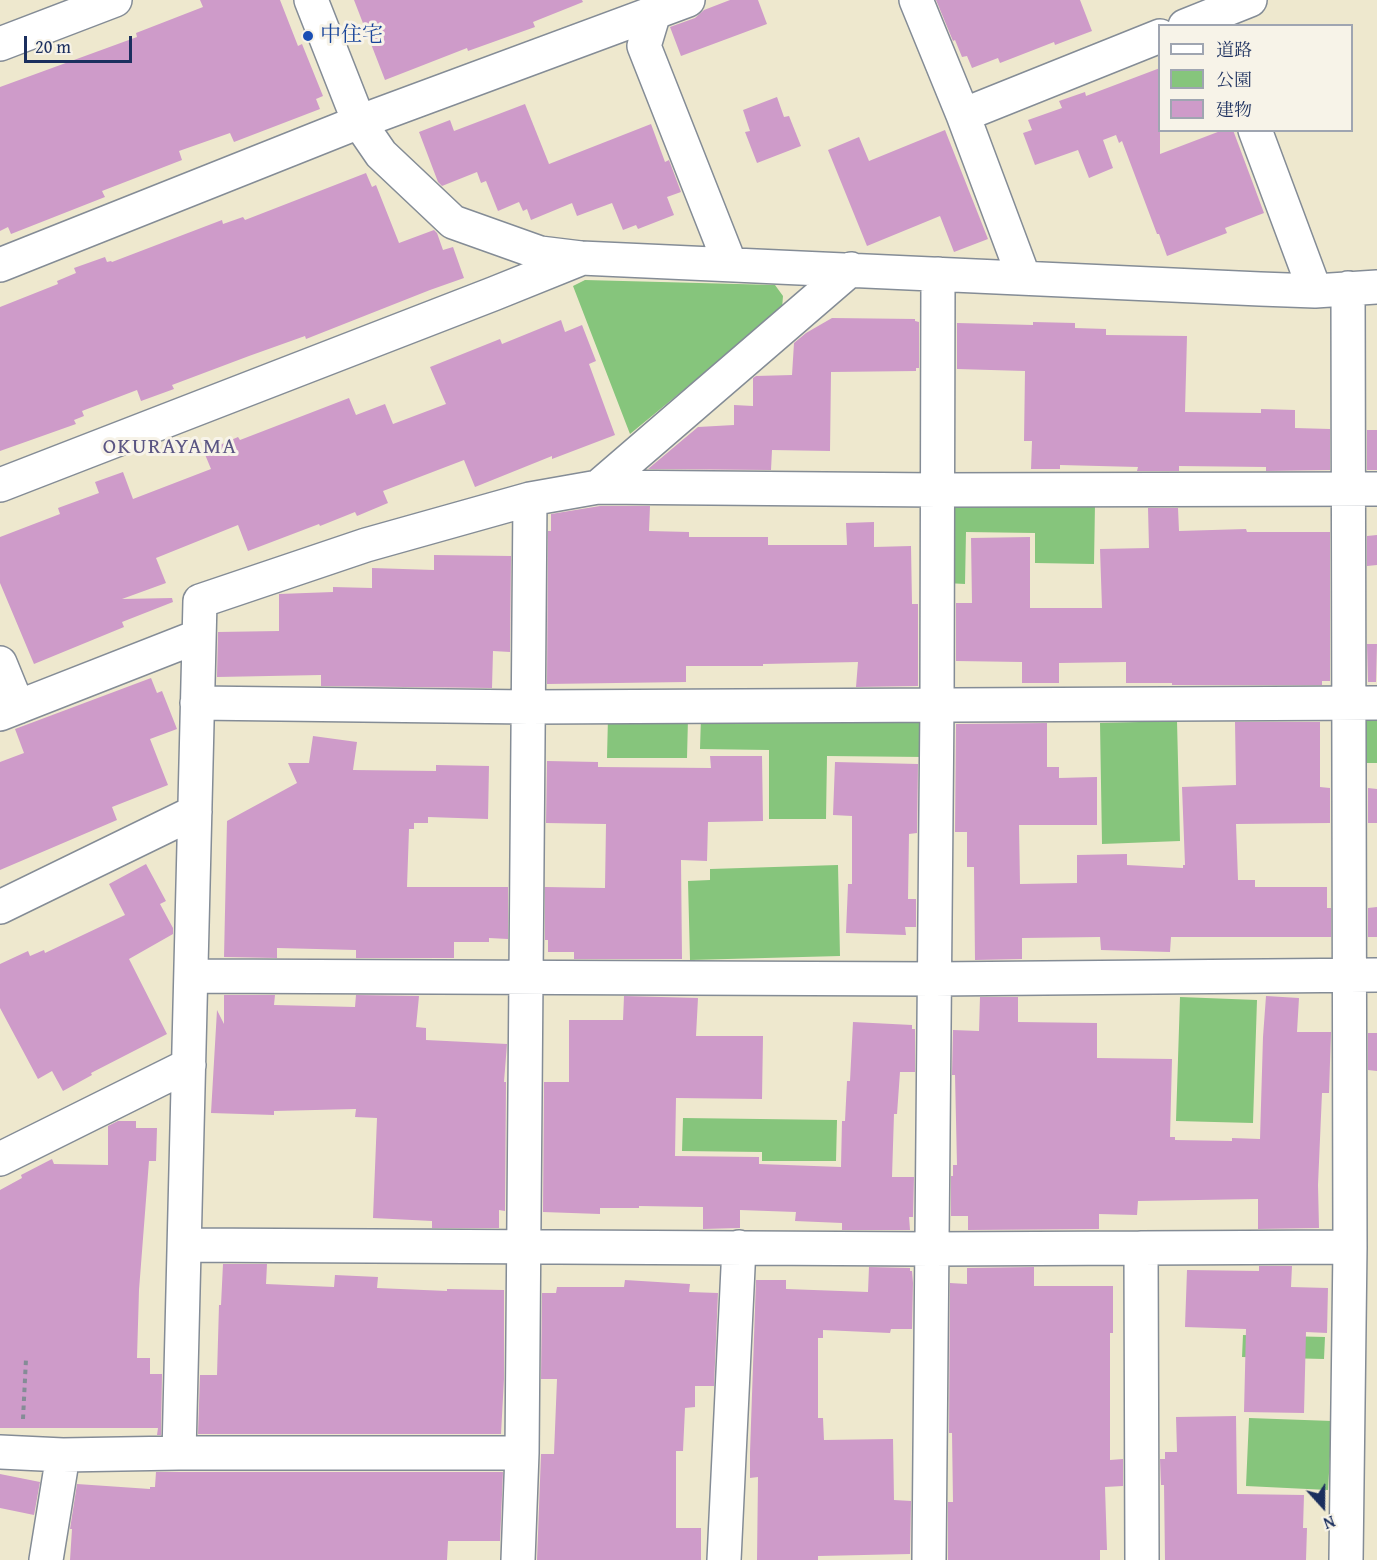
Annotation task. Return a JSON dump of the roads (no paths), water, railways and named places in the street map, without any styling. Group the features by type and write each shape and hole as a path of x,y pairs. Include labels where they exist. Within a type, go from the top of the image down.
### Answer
{"street":[{"path":"0,44 115,0"},
{"path":"311,0 359,122 381,154 453,222 540,253 581,258 1315,291 1363,287 1363,975 1350,1247 1363,1319 1346,1560"},
{"path":"0,265 359,122 688,0"},
{"path":"916,0 963,115 1024,278"},
{"path":"1204,22 1250,0"},
{"path":"654,14 644,46 730,264"},
{"path":"963,115 1158,37"},
{"path":"1256,132 1315,291"},
{"path":"0,485 471,303 581,258"},
{"path":"598,488 852,269"},
{"path":"929,1560 937,705 938,274"},
{"path":"179,1453 200,602 366,545 530,499 598,488 1363,489"},
{"path":"518,1560 522,1453 530,499"},
{"path":"0,663 9,711 199,636"},
{"path":"197,703 529,707 1363,703"},
{"path":"0,907 195,812"},
{"path":"191,976 934,979 1363,975"},
{"path":"0,1158 189,1065"},
{"path":"185,1245 932,1249 1350,1247"},
{"path":"724,1560 739,1247"},
{"path":"1141,1248 1142,1560"},
{"path":"11,1453 63,1455 522,1453"},
{"path":"46,1560 63,1455"}],"place":[{"name":"中住宅","path":"308,36"}],"district":[{"name":"OKURAYAMA","path":"170,447"}]}
